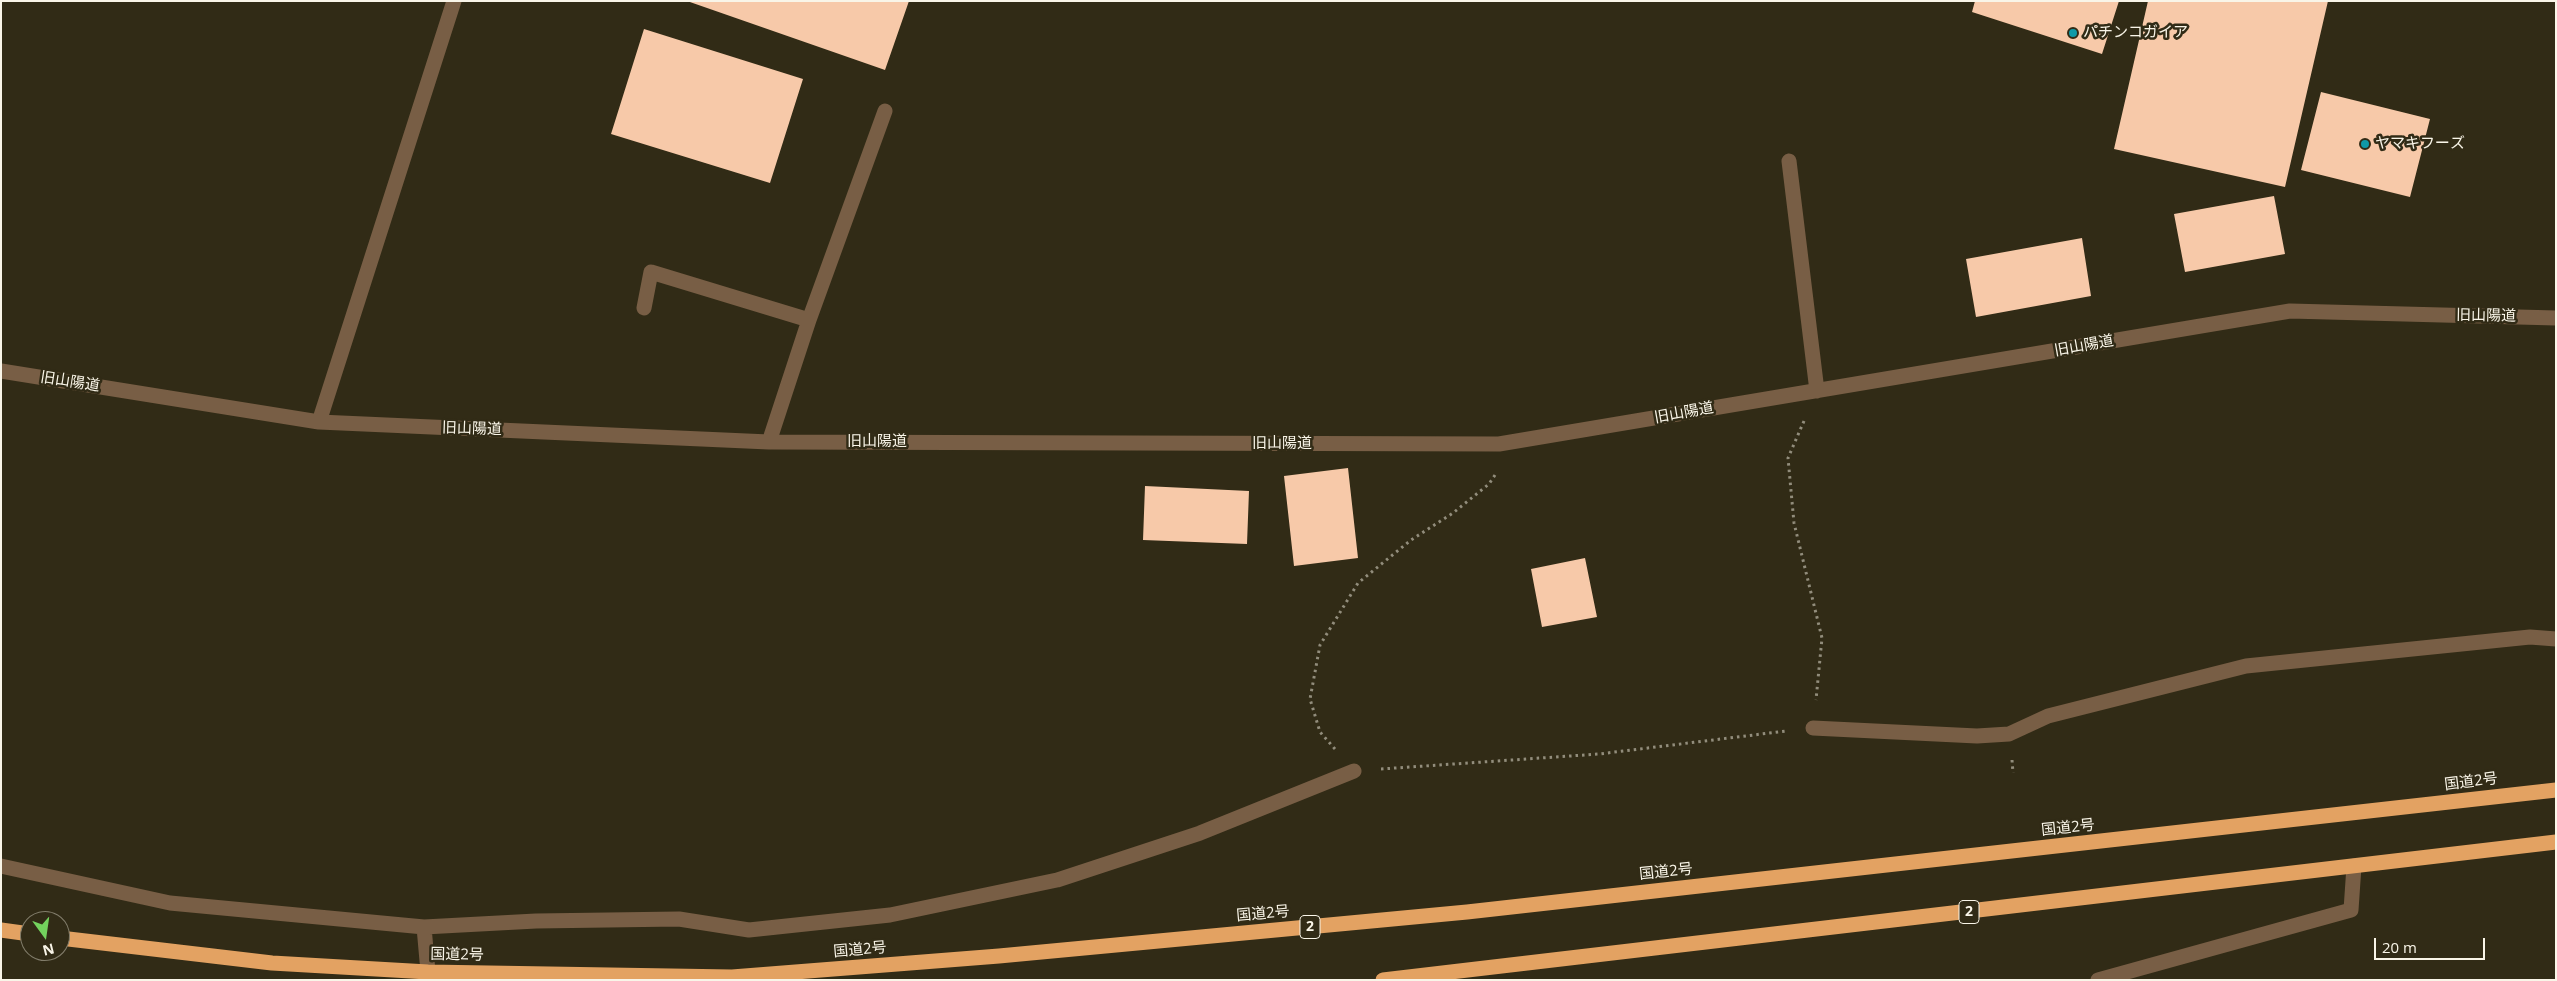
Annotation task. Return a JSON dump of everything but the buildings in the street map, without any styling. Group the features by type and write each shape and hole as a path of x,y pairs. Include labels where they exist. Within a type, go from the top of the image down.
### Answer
{"highway":[{"name":"国道2号","path":"70,939 272,963 428,972 732,977 999,956 1467,912 2556,790"},
{"name":"2","path":"1383,980 1466,976 2556,842"},
{"path":"1,930 20,933"}],"street":[{"path":"319,422 454,1"},
{"path":"770,442 809,320 885,111"},
{"path":"1789,160 1816,391"},
{"path":"644,308 651,272 809,320"},
{"name":"旧山陽道","path":"1,370 319,422 770,442 1499,444 2290,311 2556,318"},
{"path":"1814,728 1976,736 2009,734 2048,716 2246,666 2530,637 2556,639"},
{"path":"1,866 170,903 424,927 536,921 679,919 749,930 890,915 1057,880 1200,833 1354,771"},
{"path":"2098,980 2351,910 2354,866"},
{"path":"424,927 428,972"}],"path":[{"path":"1499,444 1498,470 1489,484 1453,513 1411,540 1358,583 1320,645 1310,699 1320,732 1354,771 1441,763 1599,754 1814,728 1822,638 1794,523 1788,458 1816,391"}],"place":[{"name":"パチンコガイア","path":"2073,33"},
{"name":"ヤマキフーズ","path":"2365,144"}]}
